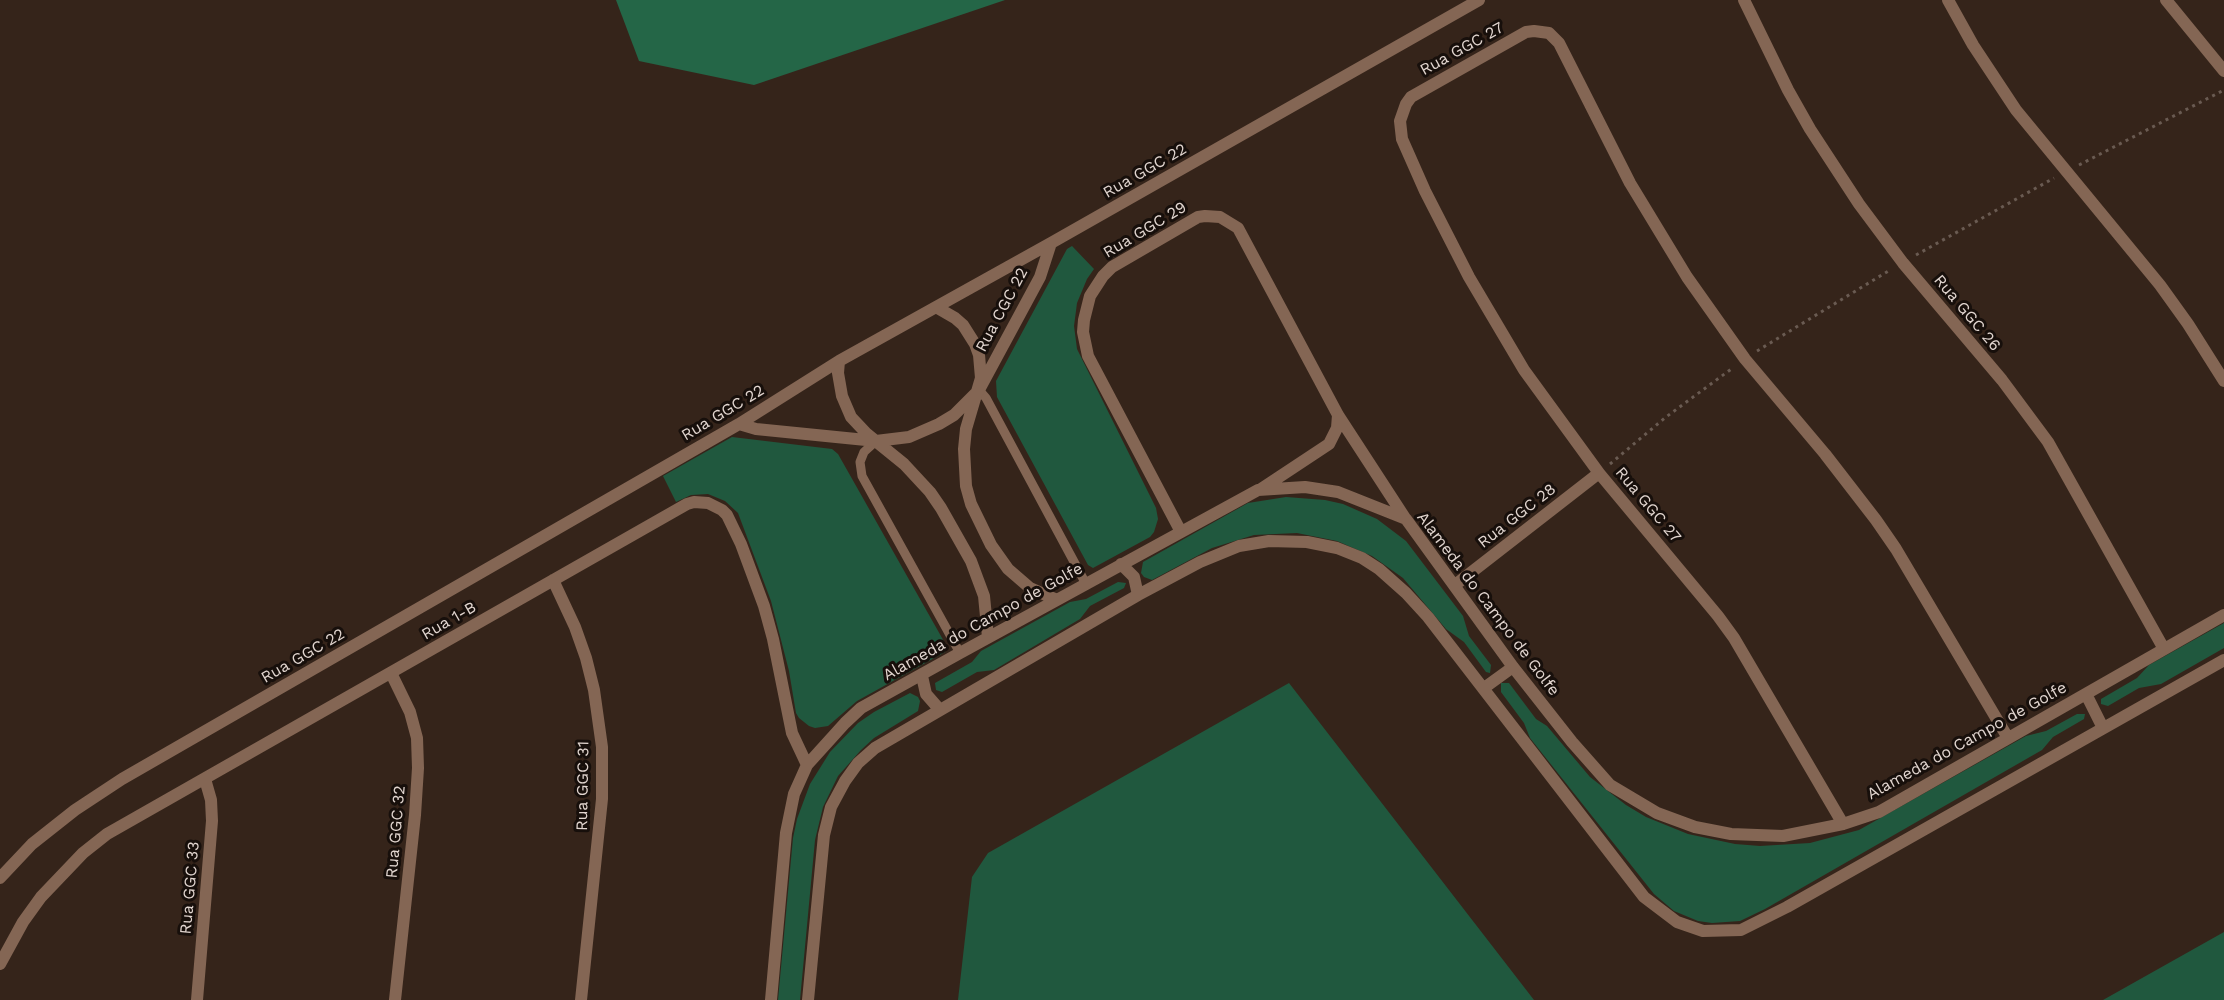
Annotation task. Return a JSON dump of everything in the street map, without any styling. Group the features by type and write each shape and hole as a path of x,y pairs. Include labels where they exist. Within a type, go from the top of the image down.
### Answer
{"street":[{"name":"Rua GGC 22","path":"0,878 32,844 75,810 122,780 739,424 839,361 1052,243 1479,0"},
{"name":"Rua GGC 26","path":"1744,0 1767,49 1810,129 1859,204 1903,263 2002,380 2048,442 2164,649"},
{"path":"1948,0 1973,45 2005,94 2065,172 2160,285 2224,381"},
{"path":"2166,0 2224,71"},
{"name":"Rua GGC 27","path":"1843,824 1734,638 1599,473 1524,370 1446,234 1402,139 1400,122 1411,97 1526,32 1542,31 1555,38 1630,183 1687,277 1745,359 1831,461 1876,520 1896,549 2008,738"},
{"name":"Rua GGC 29","path":"1181,532 1088,356 1084,320 1090,296 1096,285 1112,267 1198,217 1213,216 1230,222 1238,228 1338,415 1406,519"},
{"name":"Rua CGC 22","path":"1052,243 1040,277 979,390 969,419 964,449 965,477 971,504 991,545 1008,569 1030,588 1057,600"},
{"path":"936,308 963,325 975,344 981,367 979,390"},
{"path":"839,361 839,384 846,407 859,426 904,464 941,508 979,578 987,610 988,637"},
{"name":"Rua CGC 22","path":"739,424 756,429 876,441 909,437 954,415 979,390"},
{"path":"1258,490 1329,444 1337,428 1338,415"},
{"name":"Rua GGC 28","path":"1455,585 1599,473"},
{"name":"Alameda do Campo de Golfe","path":"771,1000 786,833 794,794 807,765 844,723 861,708 1258,490 1305,487 1338,492 1406,519 1513,667 1572,742 1610,785 1657,813 1695,827 1731,834 1783,836 1843,824 1879,812 2224,615"},
{"name":"Rua 1-B","path":"0,964 23,922 41,897 83,853 107,834 687,504 701,502 722,510 727,515 741,544 764,606 781,673 792,733 807,765"},
{"path":"808,1000 824,835 831,807 858,763 875,748 1138,595 1200,562 1239,546 1269,541 1306,542 1337,548 1362,558 1379,569 1428,617 1644,897 1677,922 1703,931 1741,930 1786,908 2224,660"},
{"path":"1121,564 1134,577 1138,595"},
{"name":"Rua GGC 31","path":"553,580 575,627 586,658 594,690 602,747 602,799 582,1000"},
{"path":"1484,688 1513,667"},
{"name":"Rua GGC 32","path":"391,673 411,712 417,738 418,768 395,1000"},
{"path":"922,676 926,694 940,710"},
{"path":"2086,694 2103,728"},
{"name":"Rua GGC 33","path":"197,1000 212,821 211,800 205,779"}],"lane":[{"path":"979,390 986,398 1086,584"},
{"path":"876,441 864,452 860,462 862,476 960,653"}],"path":[{"path":"1599,473 1665,417 1745,359 1903,263 2065,172 2224,90"}],"green space":[{"path":"616,0 1005,0 754,85 639,61"},
{"path":"1072,246 1094,269 1077,303 1074,326 1077,349 1156,508 1158,519 1150,537 1093,568 1088,565 997,397 996,381 1067,249"},
{"path":"732,437 832,449 838,454 946,645 945,652 857,701 828,726 815,728 809,726 796,713 789,671 771,601 738,513 725,501 708,494 691,495 676,502 663,476"},
{"path":"1286,497 1343,504 1377,519 1406,541 1463,616 1469,636 1491,665 1490,673 1486,672 1464,642 1446,629 1403,578 1372,556 1337,541 1297,533 1254,535 1212,548 1152,580 1141,573 1143,562 1248,503"},
{"path":"1118,582 1126,583 1124,588 1090,606 1080,619 994,670 977,672 942,692 936,690 935,683 972,662 981,651 1070,602 1086,599"},
{"path":"2224,623 2224,648 2161,684 2139,688 2108,706 2101,704 2101,699 2137,678 2149,665"},
{"path":"1289,683 1534,1000 958,1000 972,877 988,853"},
{"path":"1501,683 1509,683 1536,719 1547,726 1590,777 1626,805 1646,817 1688,834 1735,844 1760,846 1810,843 1859,830 2026,736 2046,731 2077,714 2085,714 2084,719 2053,737 2042,750 1765,909 1740,921 1712,923 1698,921 1674,911 1654,894 1530,738 1524,723 1501,692"},
{"path":"910,693 918,697 920,701 918,711 874,738 861,750 838,776 823,807 815,840 800,1000 778,1000 793,838 797,819 810,784 830,752 858,723"},
{"path":"2224,932 2224,1000 2103,1000"}]}
